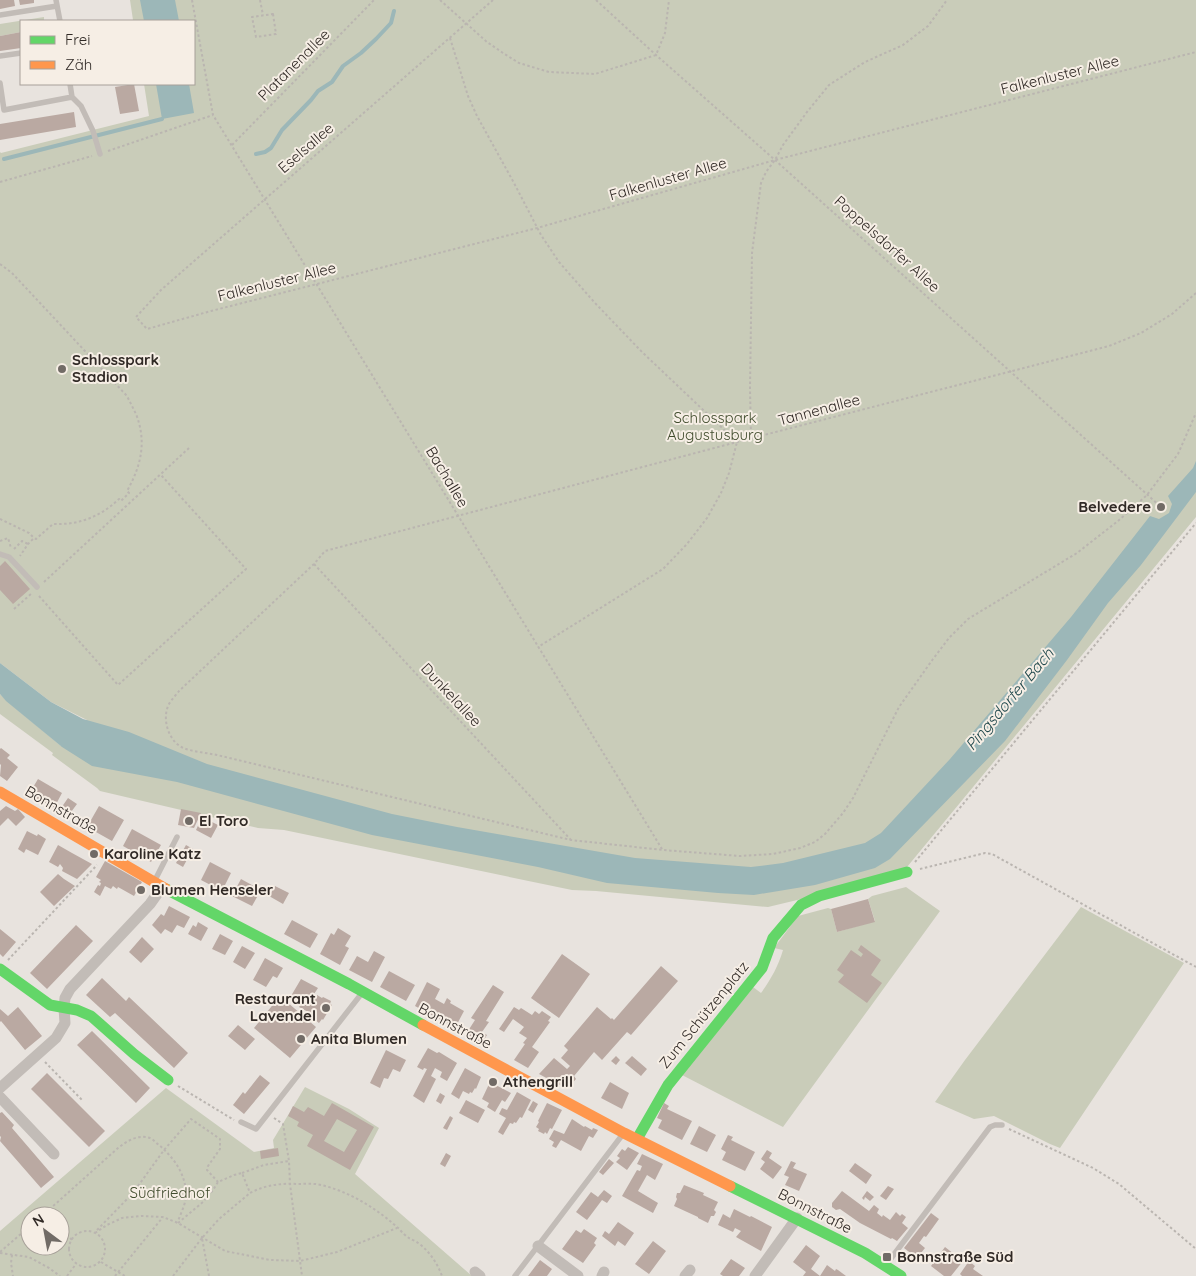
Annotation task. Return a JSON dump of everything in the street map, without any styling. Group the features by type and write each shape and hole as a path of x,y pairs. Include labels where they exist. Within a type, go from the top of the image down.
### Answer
{"street":[{"name":"Bonnstraße","path":"0,792 158,884 363,991 407,1017 624,1133 865,1253 901,1276"},
{"name":"Zum Schützenplatz","path":"637,1139 668,1085 762,968 773,938 801,905 819,896 907,872"},
{"path":"0,1088 56,1038 65,1024 65,998 70,989 150,904 158,884"},
{"path":"3,966 50,1005 78,1010 91,1016 134,1054 168,1080"},
{"path":"0,1097 54,1154"},
{"path":"755,1276 797,1218"},
{"path":"538,1246 578,1276"}],"lane":[{"path":"0,16 57,3 60,20"},
{"path":"0,56 20,53"},
{"path":"0,83 4,110 72,97"},
{"path":"70,85 72,97 81,106 93,130 100,154"},
{"path":"0,554 9,557 38,587"},
{"path":"158,884 177,837"},
{"path":"241,1122 256,1129 363,991"},
{"path":"886,1265 990,1127 1002,1125"},
{"path":"515,1276 624,1133"}],"path":[{"name":"Bachallee","path":"192,0 213,115 663,850"},
{"path":"260,0 263,15"},
{"name":"Platanenallee","path":"231,145 374,0"},
{"path":"440,0 487,42 520,63 549,72 595,74 656,55 665,33 669,0"},
{"name":"Eselsallee","path":"147,329 136,317 161,290 493,0"},
{"name":"Poppelsdorfer Allee","path":"596,0 1161,507"},
{"path":"751,439 752,253 762,184 766,172 776,160 783,145 806,112 829,85 865,62 903,44 928,26 947,0"},
{"path":"273,14 276,34 256,37 252,17 263,15 273,14"},
{"path":"450,38 468,96 477,116 537,228 559,262 642,352 737,442 729,473 721,493 707,518 687,544 663,569 538,647"},
{"name":"Falkenluster Allee","path":"147,329 316,283 537,228 776,160 1196,52"},
{"path":"0,264 12,273 127,396 135,412 141,434 141,456 136,474 126,491 129,493 121,501 120,499 88,520 53,524 28,544 15,563"},
{"name":"Tannenallee","path":"1196,293 1172,314 1141,333 1109,346 325,551 314,564 179,692 169,704 167,729 173,741 184,749 217,755 571,840 740,856 773,854 800,848 815,842 825,834 843,813 853,798 899,707 933,659 956,631 968,619 1077,553 1118,521 1147,495 1178,454 1196,413"},
{"path":"38,587 189,448"},
{"path":"14,609 34,590 118,685 246,569 161,475"},
{"path":"0,518 29,533 34,538"},
{"path":"907,872 1196,523"},
{"path":"0,541 8,538 12,550 22,541 28,544"},
{"name":"Dunkelallee","path":"314,564 571,840"},
{"path":"907,872 985,853 992,854 1196,967"},
{"path":"3,966 107,854"},
{"path":"38,1055 83,1101"},
{"path":"168,1080 231,1119 241,1122"},
{"path":"268,1114 282,1124 289,1161 290,1184 302,1276"},
{"path":"95,1233 133,1192 164,1150 191,1119 220,1139 220,1149 207,1170 218,1182"},
{"path":"1002,1125 1094,1168 1119,1184 1196,1250"},
{"path":"54,1206 129,1140 139,1137 151,1138 177,1164 184,1179 186,1196 178,1223"},
{"path":"178,1223 203,1202 218,1182 264,1165 289,1161"},
{"path":"242,1173 250,1193"},
{"path":"173,1276 219,1219 250,1193 271,1185 320,1184 361,1201 398,1228 429,1253 439,1267 442,1276"},
{"path":"95,1233 122,1218 163,1216 225,1251 270,1260 300,1261 337,1252 398,1228"},
{"path":"115,1276 163,1216"},
{"path":"82,1232 95,1233 103,1243 105,1249 104,1256 95,1265 82,1267 72,1260 69,1250 72,1240 82,1232"},
{"path":"0,1253 20,1235"},
{"path":"202,1238 209,1276"},
{"path":"0,1253 29,1257 60,1276"},
{"path":"12,1255 13,1276"},
{"path":"100,1261 125,1276"},
{"path":"67,1276 76,1264"}],"green space":[{"name":"Schlosspark Augustusburg","path":"130,0 1196,0 1196,517 907,867 839,890 768,907 572,890 284,830 258,828 100,791 0,714 0,694 61,746 87,720 51,702 0,663 0,152 149,116 144,85 195,85 195,20 133,20"},
{"path":"44,17 44,20 25,20"},
{"path":"20,21 20,32 0,36 0,24"},
{"path":"906,887 940,911 783,1127 682,1075 753,987 761,993 774,973 783,950 774,948 798,916 828,908 831,909 837,932 875,921 868,899 872,896"},
{"path":"1081,907 1184,963 1060,1148 994,1116 974,1119 935,1102 965,1060"},
{"name":"Südfriedhof","path":"305,1087 349,1109 379,1128 355,1174 472,1276 0,1276 0,1231 20,1214 20,1256 70,1256 70,1206 29,1206 166,1088 254,1152 274,1148 273,1140"}],"water":[{"path":"140,0 175,0 179,20 144,20"},
{"path":"156,85 189,85 194,113 162,119"},
{"name":"Pingsdorfer Bach","path":"1196,461 1196,492 1141,565 1108,603 1005,741 890,859 875,868 815,885 754,895 607,883 538,867 372,835 177,782 92,766 62,747 0,694 0,663 51,702 83,719 129,732 207,764 392,814 635,858 751,867 783,863 865,843 881,833 950,759 1071,617 1150,516 1159,519 1169,513 1172,504 1168,496 1193,468"}],"building":[{"path":"0,0 14,0 15,6 0,9"},
{"path":"19,0 34,0 34,3 20,5"},
{"path":"20,32 20,48 0,51 0,36"},
{"path":"134,85 139,111 120,114 115,87"},
{"path":"74,112 76,127 0,140 0,124"},
{"path":"5,561 30,589 13,604 0,590 0,566"},
{"path":"1,748 10,755 7,758 18,767 7,781 0,776"},
{"path":"38,779 62,793 54,808 29,794"},
{"path":"68,798 77,804 68,816 59,811"},
{"path":"6,806 15,811 18,809 25,817 16,826 8,818 0,826 0,811"},
{"path":"99,806 124,820 112,841 87,827"},
{"path":"181,809 201,813 194,828 178,825"},
{"path":"202,817 218,825 211,838 196,830"},
{"path":"132,829 161,845 151,862 123,846"},
{"path":"27,831 37,836 38,834 46,839 38,855 26,849 24,853 18,849"},
{"path":"58,845 92,864 77,879 62,871 63,868 60,864 58,867 49,862"},
{"path":"186,845 193,849 183,867 176,863"},
{"path":"105,861 142,882 134,896 113,886 111,889 105,886 100,896 94,892 98,885 100,886 101,883 99,882 101,880 96,877"},
{"path":"210,862 231,873 222,891 201,880"},
{"path":"58,874 75,886 54,906 40,892"},
{"path":"241,879 261,890 252,906 232,896"},
{"path":"275,886 289,893 283,904 269,896"},
{"path":"868,899 875,922 837,932 831,909"},
{"path":"169,906 190,917 184,928 177,925 172,933 165,929 161,934 152,925 161,914 164,916"},
{"path":"292,920 318,934 310,948 284,934"},
{"path":"198,922 208,928 201,941 188,934 193,925 196,927"},
{"path":"76,925 93,941 47,989 30,973"},
{"path":"338,928 351,936 345,946 349,948 340,965 320,954 331,933 334,935"},
{"path":"0,929 16,942 3,957 0,954"},
{"path":"220,934 233,941 225,955 212,949"},
{"path":"142,937 154,949 141,963 129,952"},
{"path":"861,945 881,960 871,975 882,983 867,1003 838,982 844,975 837,970 851,950 861,957 863,954 858,950"},
{"path":"242,946 255,953 245,969 233,962"},
{"path":"374,951 385,957 372,982 349,970 357,956 368,962"},
{"path":"562,954 590,974 559,1018 531,998"},
{"path":"265,958 283,968 277,978 273,976 266,987 253,980"},
{"path":"661,966 678,981 631,1035 627,1032 602,1060 594,1052 574,1076 576,1079 567,1089 539,1074 554,1058 567,1069 570,1066 561,1058 568,1050 564,1046 597,1007 614,1020"},
{"path":"389,971 415,985 406,1001 380,987"},
{"path":"102,978 126,1001 129,997 188,1053 174,1068 115,1013 110,1017 86,995"},
{"path":"301,979 318,988 314,994 331,1001 330,1004 332,1005 319,1023 310,1016 312,1014 299,1007 302,1002 291,996"},
{"path":"427,982 440,989 435,999 444,1004 447,998 451,1001 450,1003 464,1011 455,1028 415,1006"},
{"path":"493,985 504,992 486,1021 489,1022 482,1032 487,1035 482,1043 466,1034 475,1020 471,1018"},
{"path":"280,996 316,1027 290,1058 254,1028"},
{"path":"18,1007 42,1036 25,1050 0,1022 0,1009 8,1016"},
{"path":"514,1007 519,1010 521,1008 532,1015 535,1011 539,1014 542,1011 551,1017 548,1021 550,1022 532,1047 539,1052 528,1068 514,1060 527,1038 519,1033 524,1027 513,1019 504,1032 499,1029"},
{"path":"238,1025 255,1039 245,1050 228,1036"},
{"path":"92,1031 150,1088 136,1103 77,1045"},
{"path":"428,1048 437,1053 439,1052 457,1063 447,1081 440,1077 442,1072 435,1068 431,1076 436,1079 424,1103 413,1096 427,1069 424,1068 423,1070 417,1067"},
{"path":"386,1050 406,1060 400,1072 393,1069 388,1079 384,1078 380,1088 370,1083"},
{"path":"616,1056 620,1060 616,1065 611,1061"},
{"path":"632,1056 647,1069 641,1076 625,1063"},
{"path":"465,1068 481,1077 476,1089 472,1093 470,1092 469,1094 463,1091 459,1099 451,1094"},
{"path":"47,1073 105,1131 89,1147 31,1089"},
{"path":"260,1075 270,1083 244,1114 233,1105 243,1092 245,1094"},
{"path":"490,1082 511,1093 505,1102 502,1100 495,1112 487,1107 489,1103 482,1099"},
{"path":"610,1082 629,1093 622,1109 601,1098"},
{"path":"517,1092 531,1100 522,1118 520,1117 516,1123 510,1123 503,1135 498,1132 506,1118 499,1114 502,1108 507,1110"},
{"path":"440,1093 445,1096 441,1104 436,1101"},
{"path":"466,1100 485,1110 478,1123 459,1113"},
{"path":"533,1101 538,1104 533,1113 528,1110"},
{"path":"332,1103 374,1127 350,1170 307,1146 313,1135 297,1126 299,1122 288,1116 293,1106 304,1112 308,1107 324,1116","holes":["337,1119 357,1130 344,1152 324,1141"]},
{"path":"547,1103 562,1110 552,1129 550,1128 547,1134 545,1132 544,1134 538,1131 539,1129 536,1127"},
{"path":"664,1103 669,1106 667,1109 692,1121 682,1140 658,1128 662,1120 657,1118"},
{"path":"2,1112 14,1125 12,1128 54,1177 41,1188 0,1141 0,1113"},
{"path":"450,1116 453,1118 447,1130 443,1128"},
{"path":"572,1119 584,1127 598,1130 593,1138 589,1136 581,1151 561,1140 556,1148 552,1146 554,1142 549,1139 554,1130 564,1134"},
{"path":"699,1126 716,1135 707,1152 690,1144"},
{"path":"728,1135 733,1137 731,1140 755,1152 745,1171 722,1160 726,1152 721,1149"},
{"path":"628,1147 639,1153 627,1170 616,1162 620,1158 617,1156 622,1149 625,1151"},
{"path":"278,1148 279,1156 261,1159 260,1151"},
{"path":"767,1150 772,1153 769,1158 782,1167 773,1179 760,1169 765,1162 761,1159"},
{"path":"446,1153 451,1156 445,1167 440,1164"},
{"path":"642,1154 663,1164 655,1180 647,1175 638,1191 658,1203 653,1213 622,1196 637,1170 640,1171 642,1166 637,1164"},
{"path":"609,1159 614,1163 603,1175 599,1172"},
{"path":"791,1161 796,1163 793,1168 807,1174 799,1191 785,1185 789,1177 784,1175"},
{"path":"855,1163 872,1175 866,1184 849,1171"},
{"path":"684,1185 704,1193 703,1195 718,1202 714,1210 716,1212 714,1216 711,1216 708,1223 674,1206 677,1193 680,1193"},
{"path":"888,1186 894,1189 886,1200 880,1196"},
{"path":"604,1190 612,1196 607,1203 602,1200 587,1220 576,1212 591,1192 598,1197"},
{"path":"842,1191 869,1211 874,1205 879,1209 877,1213 882,1217 883,1215 890,1220 896,1212 900,1216 902,1214 906,1217 902,1223 908,1228 897,1241 860,1223 840,1209 836,1210 832,1207 832,1203"},
{"path":"867,1191 874,1197 870,1201 865,1197 864,1200 862,1198"},
{"path":"734,1209 772,1227 761,1251 736,1237 741,1231 735,1228 733,1232 718,1225 723,1214 730,1218"},
{"path":"931,1213 939,1219 926,1237 924,1236 919,1243 925,1248 917,1258 904,1248"},
{"path":"618,1222 634,1233 625,1246 618,1241 615,1246 602,1236 605,1231 609,1234"},
{"path":"584,1229 597,1238 594,1243 596,1245 583,1263 562,1249 576,1230 581,1233"},
{"path":"653,1241 666,1251 649,1274 635,1264"},
{"path":"806,1245 820,1256 811,1269 820,1276 803,1276 806,1272 793,1262"},
{"path":"945,1247 963,1261 951,1276 944,1276 931,1266"},
{"path":"731,1259 745,1268 739,1276 723,1276 720,1274"},
{"path":"540,1260 552,1269 547,1276 528,1276"},
{"path":"969,1261 975,1266 973,1269 983,1276 962,1276 960,1274"},
{"path":"827,1265 835,1271 836,1269 838,1270 846,1276 820,1276"}],"waterway":[{"path":"256,154 271,148 282,130 318,91 332,82 343,66 361,53 391,23 394,11"},
{"path":"4,159 162,119"}],"traffic: fast":[{"path":"637,1139 668,1085 762,968 773,938 801,905 819,896 907,872"},
{"path":"166,889 349,984 423,1025"},
{"path":"0,969 50,1005 77,1010 91,1016 134,1054 168,1080"},
{"path":"730,1186 865,1253 901,1276"}],"traffic: slow":[{"path":"0,792 166,889"},
{"path":"423,1025 624,1133 730,1186"}],"place":[{"name":"Schlosspark Stadion","path":"62,369"},
{"name":"Belvedere","path":"1161,507"},
{"name":"El Toro","path":"189,821"},
{"name":"Karoline Katz","path":"94,854"},
{"name":"Blumen Henseler","path":"141,890"},
{"name":"Restaurant Lavendel","path":"326,1008"},
{"name":"Anita Blumen","path":"301,1039"},
{"name":"Athengrill","path":"493,1082"},
{"name":"Bonnstraße Süd","path":"887,1257"}]}
